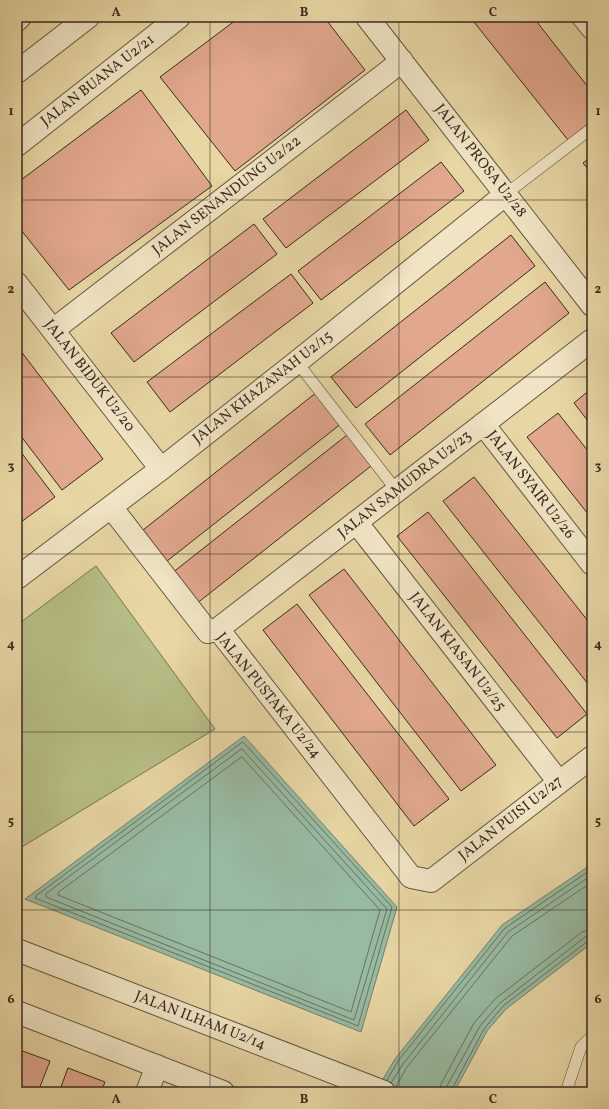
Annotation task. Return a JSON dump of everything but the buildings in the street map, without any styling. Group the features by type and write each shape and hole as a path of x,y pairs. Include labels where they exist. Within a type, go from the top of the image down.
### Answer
{"street":[{"path":"17,20 20,17"},
{"path":"17,72 88,17"},
{"name":"JALAN BUANA U2/21","path":"17,145 179,17"},
{"name":"JALAN PROSA U2/28","path":"367,17 592,305"},
{"path":"583,17 592,28"},
{"name":"JALAN SENANDUNG U2/22","path":"53,330 402,61"},
{"name":"JALAN KHAZANAH U2/15","path":"18,577 161,469 506,194"},
{"name":"JALAN BIDUK U2/20","path":"17,284 161,469"},
{"name":"JALAN SAMUDRA U2/23","path":"218,629 592,340"},
{"name":"JALAN SYAIR U2/26","path":"483,424 592,564"},
{"name":"JALAN PUSTAKA U2/24","path":"111,507 208,632 218,629 411,877 430,881"},
{"name":"JALAN KIASAN U2/25","path":"356,522 559,782"},
{"name":"JALAN PUISI U2/27","path":"430,881 592,756"},
{"name":"JALAN ILHAM U2/14","path":"17,950 384,1092"},
{"path":"17,1012 223,1092"},
{"path":"147,1092 157,1066"}],"lane":[{"path":"506,194 592,128"},
{"path":"297,362 397,491"},
{"path":"566,1092 581,1047 592,1036"}],"shaded area":[{"path":"96,566 215,729 17,850 17,625"}],"water":[{"path":"244,736 397,907 361,1032 25,899"},
{"path":"592,864 592,943 506,1009 487,1031 454,1092 378,1092 380,1084 395,1059 502,925"}]}
